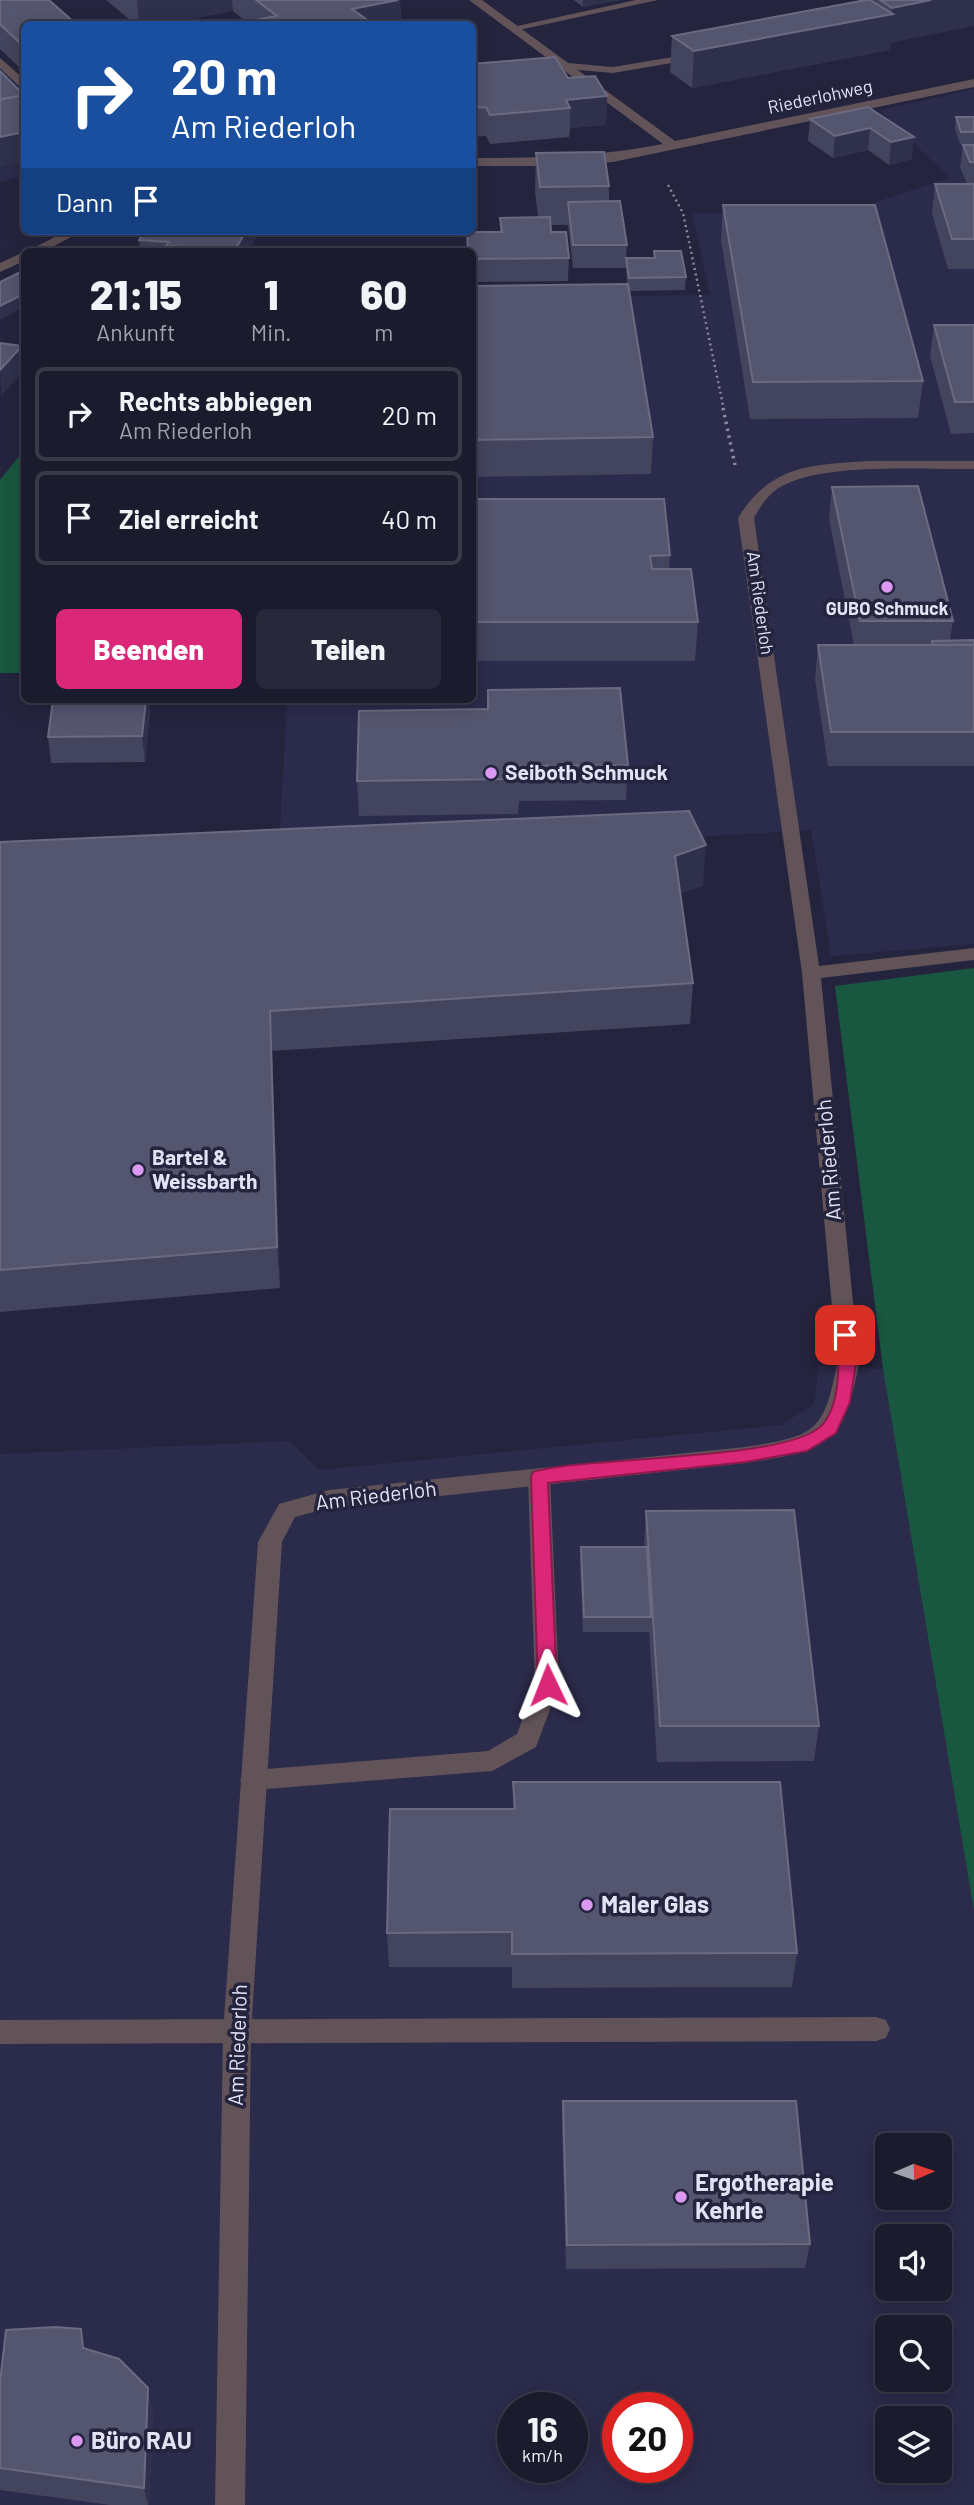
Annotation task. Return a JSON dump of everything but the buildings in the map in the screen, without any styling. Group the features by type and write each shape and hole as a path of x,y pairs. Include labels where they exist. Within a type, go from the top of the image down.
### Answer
{"street":[{"path":"475,0 672,145"},
{"path":"514,28 652,0"},
{"path":"568,66 613,70 706,54"},
{"path":"0,61 21,82"},
{"name":"Riederlohweg","path":"476,162 613,158 974,83"},
{"path":"41,248 68,235"},
{"path":"0,268 21,258"},
{"path":"747,519 755,502 774,484 803,474 843,467 974,465"},
{"name":"Am Riederloh","path":"230,2505 237,2033 270,1542 287,1510 329,1499 746,1455 801,1446 830,1428 842,1402 848,1363 811,973 747,519"},
{"path":"811,973 974,954"},
{"path":"253,1780 492,1762 527,1740 548,1685 539,1477"},
{"path":"0,2032 876,2029"}],"path":[{"path":"650,150 683,213 747,519"}],"shaded area":[{"path":"0,67 21,88 21,177 0,182"},
{"path":"974,89 974,944 831,956 811,830 278,862 287,703 476,703 476,298 710,295 692,213 839,214 949,178 880,110"},
{"path":"819,1365 883,1369 974,1911 974,2505 0,2505 0,1454 290,1441 319,1470 781,1425 814,1404"}],"green space":[{"path":"21,454 21,673 0,673 0,480"},
{"path":"974,968 974,1911 883,1369 835,986"}],"place":[{"name":"GUBO Schmuck","path":"887,587"},
{"name":"Seiboth Schmuck","path":"491,773"},
{"name":"Bartel & Weissbarth","path":"138,1170"},
{"name":"Maler Glas","path":"587,1905"},
{"name":"Ergotherapie Kehrle","path":"681,2197"},
{"name":"Büro RAU","path":"77,2441"}],"route":[{"path":"548,1685 539,1477 746,1455 801,1446 830,1428 842,1402 848,1363 845,1335"}]}
